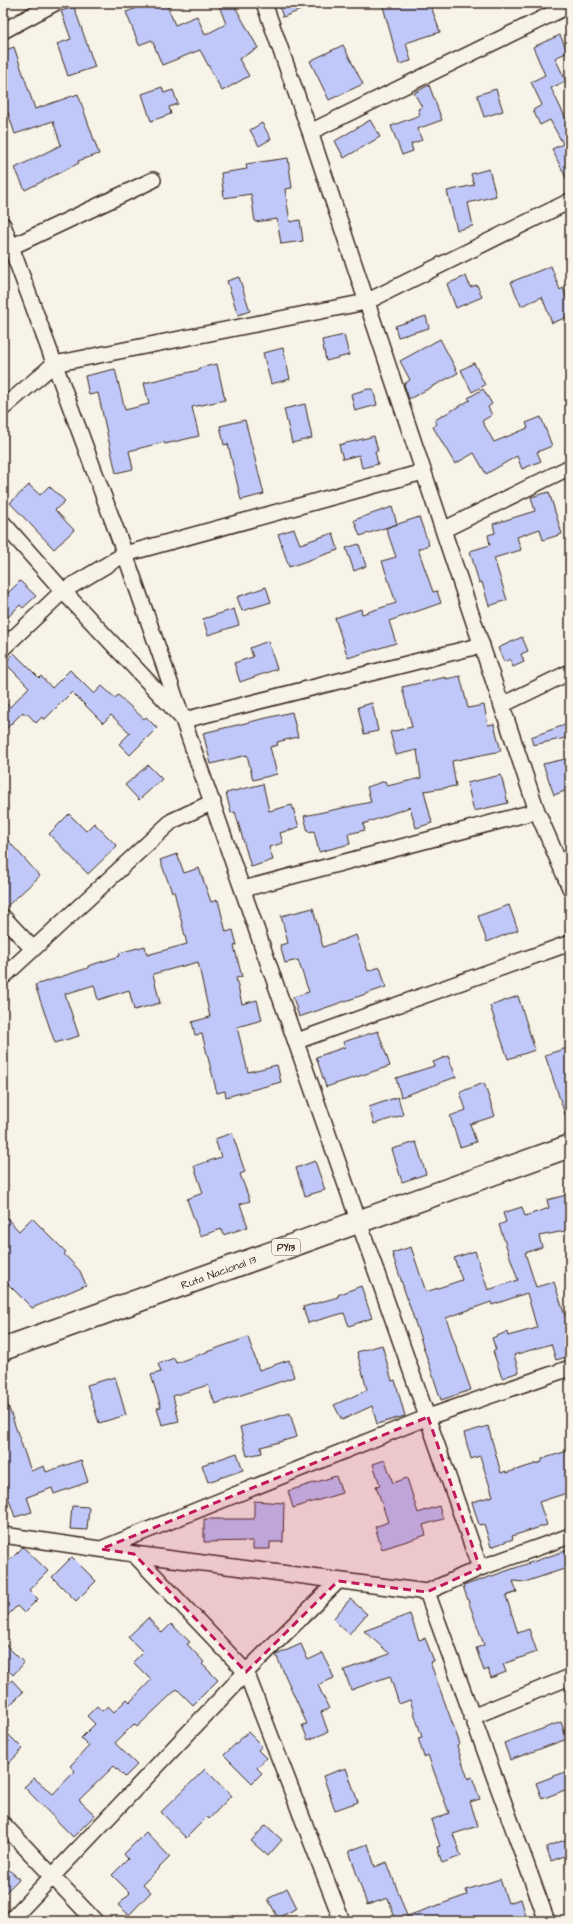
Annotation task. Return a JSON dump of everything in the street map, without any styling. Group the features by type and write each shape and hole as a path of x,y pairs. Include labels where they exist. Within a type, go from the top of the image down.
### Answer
{"highway":[{"name":"Ruta Nacional 13","path":"3,1349 570,1146"}],"street":[{"path":"3,31 55,3"},
{"path":"264,3 310,132 537,811 564,858 570,888"},
{"path":"310,132 568,8"},
{"path":"11,247 153,180"},
{"path":"3,408 54,364 366,302 570,201"},
{"path":"3,224 125,554 184,720 360,1220 480,1568"},
{"path":"443,530 570,467"},
{"path":"3,648 63,591 125,554 423,472"},
{"path":"3,523 63,591 184,720"},
{"path":"184,720 482,645"},
{"path":"502,705 570,672"},
{"path":"3,977 172,821 213,802"},
{"path":"243,889 537,811"},
{"path":"3,917 33,949"},
{"path":"297,1041 570,943"},
{"path":"101,1549 428,1418 570,1368"},
{"path":"3,1535 134,1554 426,1592 480,1568 570,1536"},
{"path":"134,1554 246,1672 342,1921"},
{"path":"10,1921 246,1672 338,1581"},
{"path":"426,1592 547,1921"},
{"path":"472,1717 570,1677"},
{"path":"3,1824 95,1921"}],"highlighted area":[{"path":"428,1417 480,1568 427,1592 338,1581 246,1672 134,1554 101,1549"}],"building":[{"path":"141,3 166,3 175,25 197,16 205,35 226,24 218,3 233,3 258,48 239,59 249,76 222,91 200,50 162,65 152,40 139,45 126,12 142,6"},
{"path":"278,3 316,3 316,4 283,17"},
{"path":"382,3 430,3 440,32 406,43 411,61 399,64"},
{"path":"74,7 95,67 68,76 57,44 71,39 61,11"},
{"path":"560,35 568,52 555,58 566,81 551,88 570,127 570,186 552,149 563,144 550,120 540,125 533,110 542,105 531,82 545,75 533,47"},
{"path":"343,45 363,84 329,100 310,61"},
{"path":"14,47 35,109 78,94 99,154 78,161 79,163 25,190 15,168 61,145 53,121 15,134 3,98 3,51"},
{"path":"429,85 442,120 417,129 422,140 411,144 413,151 402,155 391,126 420,115 418,109 422,107 414,93"},
{"path":"162,87 164,93 173,90 178,104 169,107 171,114 151,121 142,94"},
{"path":"496,89 503,111 484,117 477,95"},
{"path":"370,120 380,137 344,158 335,141"},
{"path":"262,123 271,139 259,146 250,130"},
{"path":"288,158 292,188 285,189 290,222 300,220 303,241 281,244 277,219 255,222 251,194 224,198 221,173 247,169 246,164"},
{"path":"489,169 496,196 468,203 473,226 457,230 447,191 474,185 471,174"},
{"path":"551,266 560,290 563,288 570,306 570,316 552,323 542,297 521,306 511,282"},
{"path":"466,276 470,287 477,285 482,297 456,308 447,284"},
{"path":"239,277 250,311 238,315 227,281"},
{"path":"426,316 429,328 398,337 395,326"},
{"path":"344,335 349,355 326,361 322,340"},
{"path":"440,339 458,373 409,399 404,384 410,380 400,361"},
{"path":"283,348 290,379 271,384 263,353"},
{"path":"474,363 485,385 472,392 461,370"},
{"path":"217,364 225,400 192,407 199,436 165,444 164,442 129,451 133,469 116,473 98,393 89,395 85,376 115,369 125,410 149,404 144,383 199,370 199,368"},
{"path":"373,389 377,405 355,411 351,394"},
{"path":"483,389 492,404 488,407 492,415 482,421 494,442 528,428 526,423 541,417 552,446 537,452 541,461 522,469 517,456 486,474 474,453 455,464 433,427 437,424 435,420 470,400 468,398"},
{"path":"305,404 312,438 292,443 284,409"},
{"path":"245,420 264,494 241,500 228,444 224,445 220,426"},
{"path":"374,436 378,451 375,451 378,464 362,468 359,455 343,459 339,445"},
{"path":"29,485 40,495 49,486 65,501 55,510 74,530 54,549 10,503"},
{"path":"549,492 562,534 543,540 540,529 517,537 521,550 494,558 507,600 489,606 482,582 479,583 470,551 490,545 488,535 495,533 493,524 535,511 531,497"},
{"path":"392,507 397,524 360,536 354,520"},
{"path":"419,517 429,545 418,549 433,592 437,591 441,603 389,621 396,643 348,658 335,618 361,609 362,614 396,603 382,561 396,557 386,528"},
{"path":"294,529 300,544 333,533 338,550 289,567 278,534"},
{"path":"359,544 366,566 354,571 346,548"},
{"path":"20,581 36,596 23,608 20,605 3,622 3,598"},
{"path":"266,587 271,602 242,611 237,597"},
{"path":"234,609 239,625 208,635 203,619"},
{"path":"522,637 528,651 521,654 524,662 513,667 510,659 504,662 498,648"},
{"path":"268,641 277,669 240,682 234,663 253,657 250,648"},
{"path":"14,653 39,678 41,676 52,688 70,670 94,694 102,686 115,698 118,695 144,719 146,717 157,728 130,755 119,744 130,733 111,715 103,723 72,692 44,720 42,717 36,723 27,713 25,715 23,712 3,732 3,700 10,707 29,687 5,663"},
{"path":"460,676 468,708 484,705 488,725 494,724 501,751 452,761 456,786 424,791 432,823 416,828 410,807 363,824 365,830 348,834 350,844 319,852 314,831 308,832 304,816 371,802 367,787 385,781 387,786 421,778 417,750 396,755 390,732 412,727 402,687 446,677 446,679"},
{"path":"372,703 378,731 364,734 358,707"},
{"path":"292,712 298,737 277,742 278,745 270,747 277,774 253,780 247,755 211,764 203,733"},
{"path":"570,723 570,737 533,745 531,737"},
{"path":"570,758 570,789 554,795 543,764"},
{"path":"148,765 162,779 139,800 125,785"},
{"path":"501,775 508,803 474,811 467,783"},
{"path":"263,784 269,811 292,805 299,827 280,833 283,843 269,847 273,860 251,867 235,812 231,813 226,793"},
{"path":"69,814 86,831 94,823 117,846 88,874 49,834"},
{"path":"3,835 40,876 5,908 3,908"},
{"path":"177,854 184,873 199,868 211,902 218,900 226,932 233,930 237,945 234,946 242,977 236,978 242,1004 257,1000 262,1020 237,1027 248,1072 277,1065 281,1082 226,1097 225,1091 217,1093 202,1034 195,1035 192,1022 210,1017 198,962 153,974 160,1003 134,1010 129,990 98,1000 94,985 65,994 79,1036 55,1043 35,985 120,956 119,953 145,946 147,955 187,944 174,891 172,892 160,860"},
{"path":"509,905 518,930 487,942 478,916"},
{"path":"313,908 323,947 356,935 368,971 380,967 386,987 299,1017 293,997 309,992 298,960 285,963 280,945 288,943 281,916"},
{"path":"518,996 535,1050 508,1059 490,1006"},
{"path":"378,1031 390,1066 326,1087 316,1057 345,1047 343,1042"},
{"path":"570,1047 570,1123 568,1123 545,1055"},
{"path":"448,1056 456,1077 401,1097 396,1078 434,1066 433,1062"},
{"path":"484,1083 495,1116 470,1124 476,1142 460,1147 450,1116 466,1110 460,1092"},
{"path":"398,1097 403,1115 374,1124 369,1107"},
{"path":"232,1133 245,1172 240,1174 250,1201 240,1204 248,1227 223,1235 221,1229 200,1236 187,1199 203,1193 194,1166 221,1157 215,1139"},
{"path":"416,1142 426,1174 402,1182 392,1149"},
{"path":"315,1161 325,1190 305,1196 296,1168"},
{"path":"570,1194 570,1230 539,1236 542,1247 525,1253 536,1287 554,1282 570,1331 570,1356 556,1360 551,1344 514,1355 519,1372 502,1378 493,1351 496,1350 492,1338 507,1332 508,1336 537,1328 527,1293 492,1305 491,1302 446,1318 471,1390 441,1400 392,1253 411,1247 426,1292 462,1280 454,1258 475,1251 488,1290 518,1280 499,1225 506,1222 503,1213 522,1207 525,1216 549,1208 547,1200"},
{"path":"3,1214 19,1231 32,1218 66,1252 64,1254 80,1271 86,1285 32,1308 3,1279"},
{"path":"361,1286 372,1318 349,1326 344,1313 308,1323 303,1307 338,1297 338,1295"},
{"path":"248,1337 259,1370 289,1360 294,1377 215,1404 208,1385 173,1396 179,1421 162,1425 157,1408 161,1407 151,1375 161,1372 158,1364 174,1358 176,1363"},
{"path":"382,1345 392,1381 395,1380 405,1416 377,1424 372,1406 342,1420 334,1405 367,1390 357,1352"},
{"path":"115,1377 126,1415 99,1423 87,1385"},
{"path":"3,1397 5,1397 31,1471 44,1466 46,1472 81,1460 88,1482 54,1494 52,1488 27,1497 32,1512 15,1517 3,1477"},
{"path":"290,1413 297,1437 261,1447 262,1453 247,1456 240,1427"},
{"path":"488,1426 501,1473 506,1471 506,1473 542,1462 542,1459 570,1450 570,1492 539,1502 547,1525 512,1536 513,1539 491,1547 484,1524 479,1525 472,1502 493,1496 480,1456 471,1459 464,1433"},
{"path":"237,1453 243,1470 208,1482 202,1465"},
{"path":"385,1460 393,1483 407,1478 418,1513 439,1506 443,1519 423,1525 426,1535 382,1549 375,1527 388,1522 376,1486 380,1485 373,1464"},
{"path":"336,1476 342,1493 293,1508 288,1491"},
{"path":"254,1501 284,1503 283,1542 270,1542 270,1549 253,1549 253,1541 204,1542 204,1519 254,1519"},
{"path":"72,1506 89,1507 87,1530 70,1529"},
{"path":"23,1547 48,1571 29,1590 38,1599 24,1613 17,1606 3,1620 3,1567"},
{"path":"570,1549 570,1567 525,1582 513,1581 517,1592 506,1596 518,1633 529,1629 537,1652 503,1664 506,1672 491,1678 488,1669 484,1671 476,1648 484,1645 463,1586"},
{"path":"72,1557 96,1581 76,1601 52,1577"},
{"path":"350,1599 367,1614 349,1634 333,1619"},
{"path":"410,1614 419,1640 425,1638 434,1661 430,1662 460,1744 457,1746 468,1779 472,1777 480,1799 470,1802 478,1826 453,1834 461,1856 442,1863 437,1847 440,1846 431,1820 449,1813 428,1755 424,1757 418,1738 422,1737 410,1700 399,1704 390,1676 351,1690 344,1670 390,1654 364,1631"},
{"path":"148,1618 162,1633 171,1624 190,1642 187,1644 204,1662 202,1664 218,1680 193,1705 177,1689 137,1727 134,1724 115,1743 137,1765 125,1777 114,1766 79,1800 95,1815 73,1837 24,1787 34,1778 53,1794 75,1771 70,1766 89,1746 81,1738 95,1724 87,1716 97,1706 102,1711 108,1706 114,1712 127,1699 130,1702 151,1680 133,1662 143,1652 128,1637"},
{"path":"3,1642 24,1663 13,1675 3,1665"},
{"path":"301,1644 308,1660 323,1653 334,1678 318,1685 329,1709 321,1712 328,1732 308,1740 302,1725 307,1724 276,1655"},
{"path":"12,1680 23,1692 3,1712 3,1689"},
{"path":"561,1722 567,1739 510,1760 504,1743"},
{"path":"3,1729 23,1749 3,1769"},
{"path":"248,1732 262,1746 258,1750 266,1758 257,1768 262,1773 252,1783 224,1755"},
{"path":"346,1768 358,1802 335,1810 323,1776"},
{"path":"205,1769 231,1796 209,1819 207,1817 186,1838 161,1812"},
{"path":"565,1772 570,1788 542,1799 536,1783"},
{"path":"266,1825 282,1840 268,1856 251,1841"},
{"path":"146,1832 170,1857 143,1884 151,1892 129,1915 118,1905 130,1893 112,1875 128,1859 124,1854"},
{"path":"570,1838 570,1854 551,1861 546,1847"},
{"path":"368,1844 375,1867 387,1862 407,1916 467,1895 466,1890 500,1879 508,1903 521,1899 526,1916 520,1918 521,1921 396,1921 388,1898 367,1905 349,1851"},
{"path":"3,1864 19,1879 3,1895"},
{"path":"287,1888 297,1908 278,1918 268,1899"}]}
